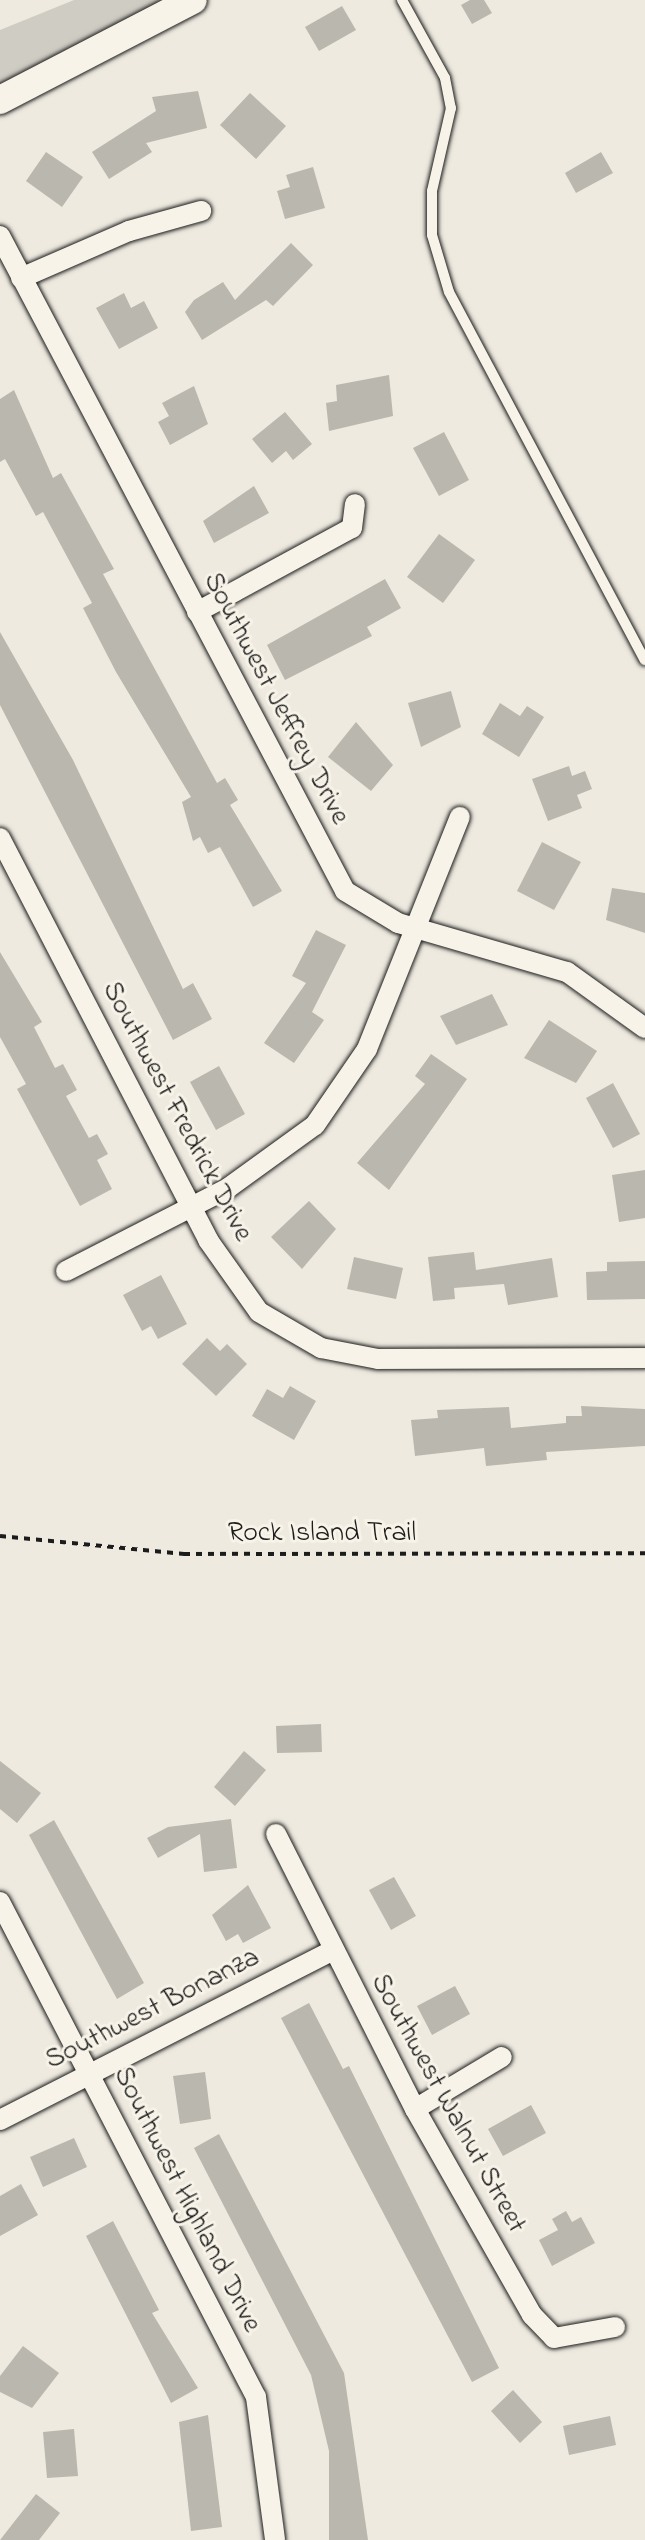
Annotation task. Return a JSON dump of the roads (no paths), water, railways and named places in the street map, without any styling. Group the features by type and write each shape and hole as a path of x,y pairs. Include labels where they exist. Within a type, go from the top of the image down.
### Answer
{"main road":[{"path":"0,100 193,0"}],"street":[{"path":"21,278 129,231 201,211"},
{"name":"Southwest Jeffrey Drive","path":"0,236 345,891 417,928 567,972 642,1017"},
{"path":"197,612 352,528 355,504"},
{"path":"66,1271 191,1207 281,1154 315,1125 367,1049 460,817"},
{"name":"Southwest Fredrick Drive","path":"0,838 191,1207 259,1312 321,1348 482,1363 645,1358"},
{"name":"Southwest Walnut Street","path":"276,1834 332,1951 415,2109 532,2315 554,2338 615,2327"},
{"name":"Southwest Highland Drive","path":"0,1902 256,2397 275,2540"},
{"name":"Southwest Bonanza","path":"0,2120 332,1951"},
{"path":"415,2109 502,2057"}],"lane":[{"path":"402,0 445,78 451,108 432,191 432,235 449,292 645,660"}]}
